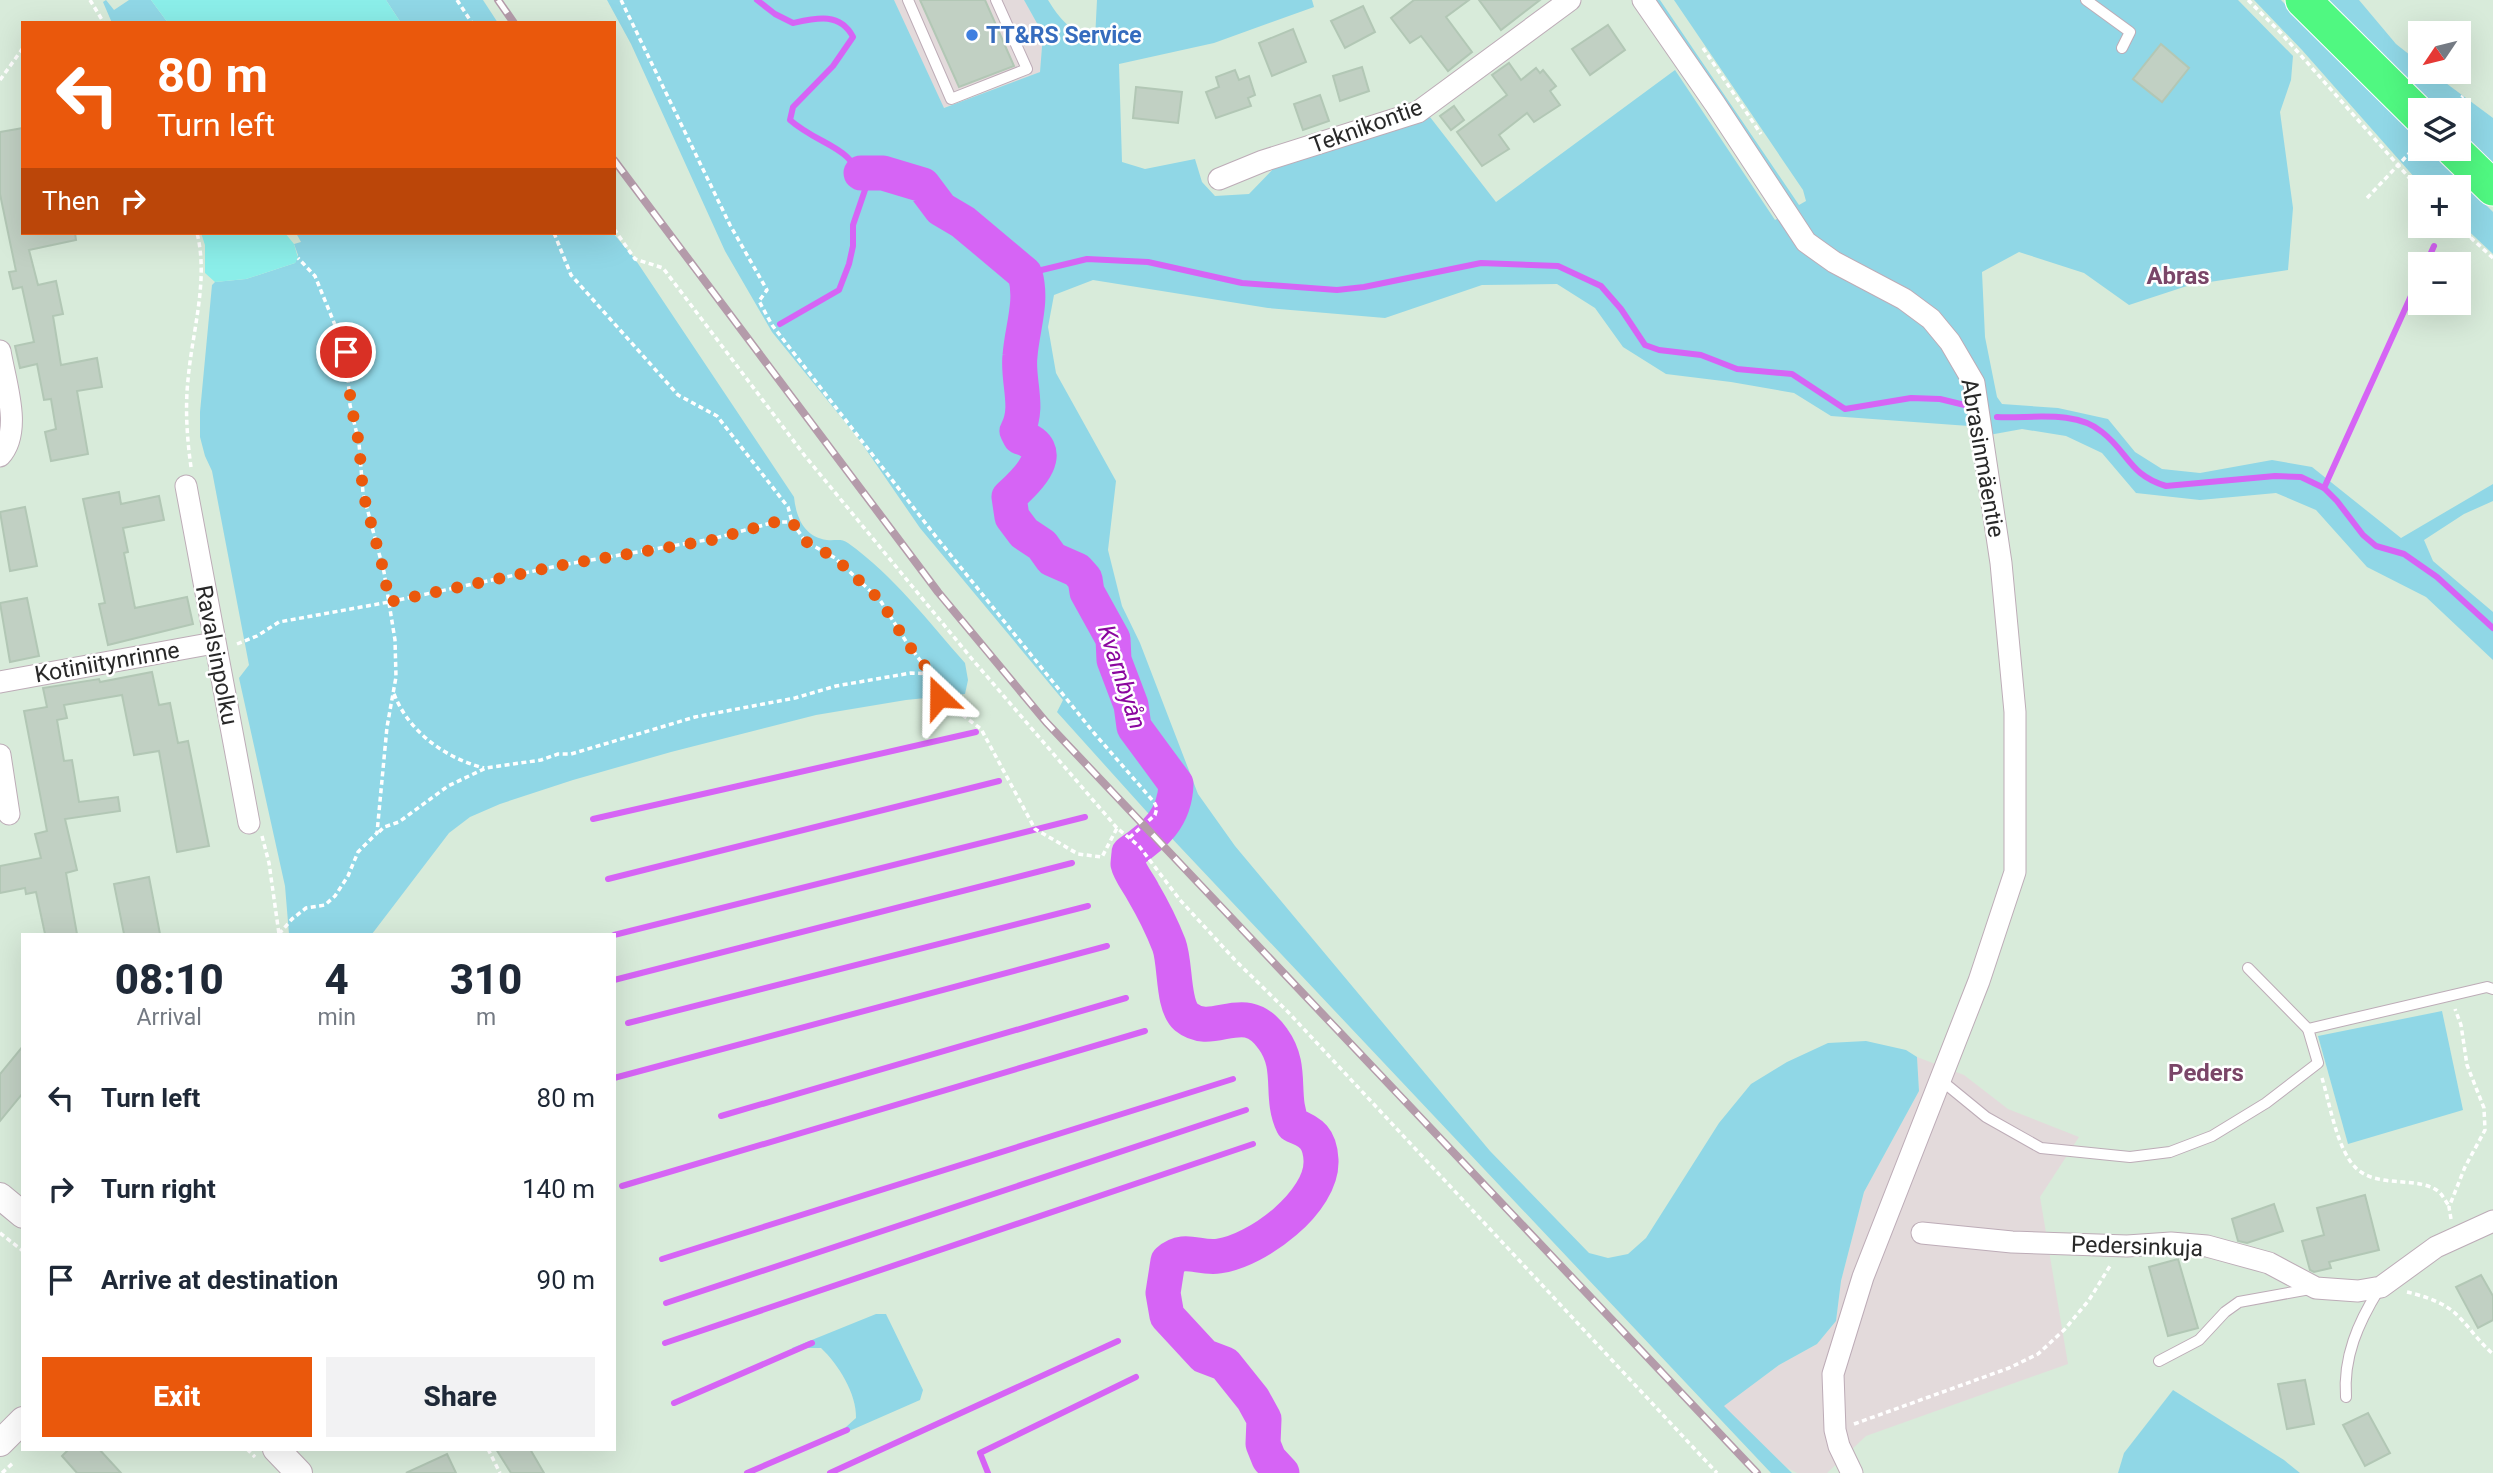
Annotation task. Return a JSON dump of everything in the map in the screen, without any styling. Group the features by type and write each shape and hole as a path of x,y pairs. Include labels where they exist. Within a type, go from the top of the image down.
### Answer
{"main road":[{"path":"2303,0 2408,105"},
{"path":"2465,161 2493,188"}],"street":[{"name":"Teknikontie","path":"1219,179 1263,161 1418,112 1570,0"},
{"name":"Abrasinmäentie","path":"1643,0 1806,242 1834,262 1904,299 1931,319 1966,366 1974,383 2001,563 2015,712 2015,872 1942,1081 1863,1277 1833,1374 1835,1430 1839,1446 1852,1473"},
{"path":"0,351 12,424 10,440 0,456"},
{"name":"Ravalsinpolku","path":"186,486 224,644 255,827"},
{"name":"Kotiniitynrinne","path":"0,682 224,644"},
{"path":"0,755 9,814"},
{"path":"0,1196 21,1213"},
{"path":"2381,1287 2436,1247 2493,1222"},
{"name":"Pedersinkuja","path":"1922,1233 2012,1242 2127,1247 2171,1243 2207,1246 2269,1263 2316,1288 2358,1291 2381,1287"},
{"path":"0,1443 21,1422"},
{"path":"278,1451 299,1473"}],"lane":[{"path":"908,0 951,99 1027,69 996,0"},
{"path":"2086,0 2130,32 2122,48"},
{"path":"1942,1081 1986,1117 2041,1147 2130,1157 2170,1153 2212,1136 2266,1103 2318,1063 2308,1029 2248,968"},
{"path":"2308,1029 2487,987 2493,989"},
{"path":"2346,1397 2348,1354 2368,1306 2381,1287"},
{"path":"2159,1361 2199,1340 2225,1312 2239,1302 2316,1288"}],"path":[{"path":"90,0 103,21"},
{"path":"457,0 471,21"},
{"path":"621,0 730,225 763,280 767,290 759,301 772,326 937,538 1094,733 1154,802 1157,808 1155,815 1129,838"},
{"path":"2248,0 2281,33 2408,177"},
{"path":"0,80 21,51"},
{"path":"2367,198 2408,155"},
{"path":"616,232 635,258 663,268 805,456 972,659 1117,828 1139,846 1180,900 1288,1012 1717,1473"},
{"path":"555,235 571,275 678,395 717,416 788,507 792,522 805,541 835,558 880,600 907,643 923,664 935,674 939,697 981,729 1035,829 1078,853 1102,857 1117,828"},
{"path":"2471,238 2493,258"},
{"path":"298,258 315,276 346,352 363,493 384,572 395,640 396,677 381,778 377,833"},
{"path":"224,644 257,636 279,622 389,602 562,565 712,540 775,522 792,522"},
{"path":"280,933 306,908 325,905 335,896 348,877 358,852 384,827 398,822 448,786 486,768 541,760 558,754 571,754 695,717 795,698 836,686 911,673 935,674"},
{"path":"393,692 410,723 422,736 467,764 486,768"},
{"path":"255,827 269,863 279,933"},
{"path":"2449,1207 2484,1130 2484,1108 2467,1065 2461,1025 2451,996"},
{"path":"2318,1063 2344,1152 2358,1170 2385,1182 2422,1185 2439,1191 2449,1207 2453,1239"},
{"path":"0,1233 21,1249"},
{"path":"1835,1430 2009,1368 2038,1354 2066,1329 2089,1300 2106,1270 2127,1247"},
{"path":"2381,1287 2425,1296 2457,1314 2480,1343 2493,1353"},
{"path":"489,1451 500,1473"}],"shaded area":[{"path":"106,0 114,10 129,0 151,0 167,21 111,21 103,2"},
{"path":"151,0 386,0 400,21 167,21"},
{"path":"386,0 483,0 497,21 400,21"},
{"path":"607,0 894,0 944,108 1040,72 1043,34 1024,0 1048,0 1067,25 1080,34 1095,39 1097,0 1312,0 1314,7 1214,43 1119,64 1122,162 1145,169 1195,159 1202,182 1215,196 1249,194 1276,166 1430,117 1496,202 1675,70 1775,220 1791,210 1653,0 1660,0 1799,205 1806,201 1803,190 1674,0 2238,0 2293,56 2291,80 2280,112 2293,208 2288,270 2190,285 2129,305 2084,273 2019,252 1982,272 1985,337 1997,397 2002,404 2058,408 2108,419 2135,452 2162,469 2200,473 2272,460 2312,467 2401,538 2493,484 2493,501 2464,514 2424,540 2433,561 2493,612 2493,660 2426,597 2367,567 2316,510 2276,493 2200,500 2136,493 2102,453 2066,436 2022,429 1989,435 1970,395 1969,426 1831,416 1794,393 1666,374 1623,347 1595,308 1557,284 1482,285 1385,318 1268,308 1093,280 1054,295 1048,327 1056,373 1116,481 1108,550 1122,606 1140,643 1198,794 1235,846 1490,1151 1589,1253 1608,1258 1628,1254 1646,1238 1719,1123 1751,1084 1787,1062 1828,1043 1866,1041 1906,1050 1917,1057 1919,1091 1864,1192 1841,1281 1836,1321 1817,1344 1779,1365 1724,1406 1792,1473 1771,1473 1147,812 1057,712 1063,700 920,528 858,438 772,332 725,251 631,44"},
{"path":"894,0 1024,0 1043,34 1040,72 943,108"},
{"path":"2254,0 2281,0 2408,127 2408,161 2442,161 2456,175 2412,175"},
{"path":"2326,0 2359,0 2396,44 2408,54 2408,82"},
{"path":"2410,84 2447,84 2466,98 2424,98"},
{"path":"2471,102 2493,118 2493,167 2471,145"},
{"path":"2471,190 2493,212 2493,254 2471,233"},
{"path":"202,235 287,235 294,244 298,258 295,263 246,279 215,282 205,273 205,245"},
{"path":"297,235 615,235 635,259 794,497 803,525 819,538 848,543 895,584 965,663 968,680 965,694 906,700 816,715 671,752 500,804 470,817 449,833 373,933 289,933 285,886 239,678 249,665 212,471 200,437 200,412 212,285 215,282 246,279 295,263 298,255 294,244 301,242"},
{"path":"2442,1011 2463,1110 2348,1144 2318,1036"},
{"path":"1917,1057 1964,1075 2008,1109 2079,1137 2040,1197 2068,1364 1866,1436 1827,1473 1797,1473 1786,1467 1723,1406 1779,1365 1817,1344 1836,1321 1841,1281 1864,1192 1919,1091"},
{"path":"876,1314 886,1314 923,1390 920,1400 847,1432 846,1427 856,1418 855,1409 850,1390 840,1371 821,1348 807,1348 793,1353 792,1348"},
{"path":"2173,1390 2284,1460 2300,1473 2118,1473 2124,1453"}],"building":[{"path":"920,0 985,0 1014,66 959,87"},
{"path":"1414,0 1469,0 1446,17 1472,52 1448,71 1421,36 1410,43 1391,18"},
{"path":"1479,0 1540,0 1501,30"},
{"path":"1363,6 1375,32 1345,48 1331,21"},
{"path":"1608,25 1625,50 1590,75 1572,49"},
{"path":"1293,29 1306,62 1272,76 1259,43"},
{"path":"2161,44 2189,68 2162,102 2133,79"},
{"path":"1509,63 1521,80 1536,68 1540,73 1543,70 1556,86 1550,91 1560,105 1534,122 1527,113 1499,135 1509,149 1482,166 1457,132 1507,95 1492,75"},
{"path":"1362,67 1369,91 1340,101 1333,76"},
{"path":"1235,70 1239,80 1249,76 1255,95 1248,98 1251,106 1216,118 1206,92 1219,87 1216,77"},
{"path":"1136,87 1182,92 1178,123 1133,118"},
{"path":"1320,95 1329,121 1303,130 1294,104"},
{"path":"1454,106 1464,120 1451,130 1440,116"},
{"path":"21,128 21,235 75,235 76,240 29,250 38,285 56,281 63,314 53,316 61,365 97,358 102,387 77,391 88,454 51,461 45,432 56,429 51,399 44,400 37,364 20,368 15,346 34,342 22,287 13,289 9,272 16,271 0,194 0,132"},
{"path":"119,492 121,504 159,496 164,520 123,528 128,552 124,553 135,608 187,597 193,624 108,645 99,604 105,603 83,499"},
{"path":"25,507 37,566 10,571 0,512"},
{"path":"27,598 39,656 10,662 0,603"},
{"path":"152,672 159,705 170,703 178,743 188,741 209,846 177,852 159,751 134,755 122,695 64,705 67,718 57,720 64,761 72,760 79,802 118,797 120,811 65,819 77,870 66,873 77,933 45,933 36,892 26,894 25,888 0,893 0,866 41,858 35,834 47,831 24,711 47,707 43,688 99,679 100,682"},
{"path":"149,877 160,933 124,933 114,884"},
{"path":"21,1048 21,1095 0,1121 0,1074"},
{"path":"2365,1195 2379,1250 2329,1262 2331,1268 2314,1272 2310,1270 2302,1241 2324,1235 2317,1208"},
{"path":"2274,1204 2283,1231 2247,1243 2238,1241 2232,1219"},
{"path":"2178,1259 2198,1328 2168,1336 2149,1267"},
{"path":"2481,1275 2493,1296 2493,1320 2478,1328 2456,1287"},
{"path":"2305,1380 2314,1424 2287,1429 2278,1384"},
{"path":"2368,1413 2390,1453 2365,1466 2343,1425"},
{"path":"67,1451 101,1451 121,1473 77,1473 62,1456"},
{"path":"497,1451 531,1451 544,1473 511,1473"},
{"path":"447,1454 456,1473 406,1473"}],"waterway":[{"path":"757,0 775,14 793,23 834,20 848,29 853,37 833,66 793,107 790,120 843,154 852,162 866,187 853,225 853,246 849,264 839,290 780,324"},
{"name":"Kvarnbyån","path":"861,173 883,173 923,185 941,209 963,222 1025,274 1028,295 1020,365 1023,413 1017,431 1020,437 1032,443 1038,450 1039,457 1031,474 1009,497 1012,517 1024,533 1042,545 1052,559 1077,570 1085,579 1087,592 1113,639 1114,660 1131,705 1134,727 1176,784 1168,816 1155,832 1129,853 1129,867 1154,911 1169,945 1178,1003 1186,1017 1197,1023 1240,1020 1251,1021 1262,1027 1273,1039 1283,1061 1287,1103 1293,1125 1314,1137 1319,1147 1319,1176 1300,1208 1268,1235 1234,1252 1219,1256 1180,1254 1174,1257 1168,1261 1163,1293 1167,1316 1204,1356 1225,1364 1253,1399 1264,1419 1263,1444 1269,1459 1282,1473"},
{"path":"2431,252 2434,246"},
{"path":"1025,274 1087,259 1148,262 1242,283 1337,290 1481,263 1558,266 1601,286 1621,309 1645,345 1659,350 1701,355 1737,369 1792,374 1845,409 1911,398 1940,399 1973,407"},
{"path":"2324,488 2408,302"},
{"path":"1997,417 2079,420 2102,432 2144,476 2166,486 2275,476 2301,477 2324,488 2363,535 2376,546 2404,554 2437,577 2493,628"},
{"path":"593,819 976,732"},
{"path":"608,879 999,781"},
{"path":"616,934 1085,817"},
{"path":"616,979 1072,863"},
{"path":"628,1023 1088,906"},
{"path":"616,1077 1107,946"},
{"path":"721,1116 1126,998"},
{"path":"622,1186 1145,1031"},
{"path":"662,1259 1233,1079"},
{"path":"666,1303 1246,1110"},
{"path":"665,1343 1253,1144"},
{"path":"830,1473 1118,1341"},
{"path":"674,1403 812,1343"},
{"path":"988,1473 980,1453 1136,1377"},
{"path":"747,1473 847,1430"}],"railway":[{"path":"498,0 513,21"},
{"path":"616,163 938,592 1046,722 1757,1473"}],"place":[{"name":"TT&RS Service","path":"972,35"}],"district":[{"name":"Abras","path":"2178,276"},
{"name":"Peders","path":"2206,1073"}],"route":[{"path":"346,352 363,493 389,602 562,565 651,551 691,541 712,540 775,522 792,522 805,541 835,558 880,600 907,643 923,664 935,674 939,697"}]}
